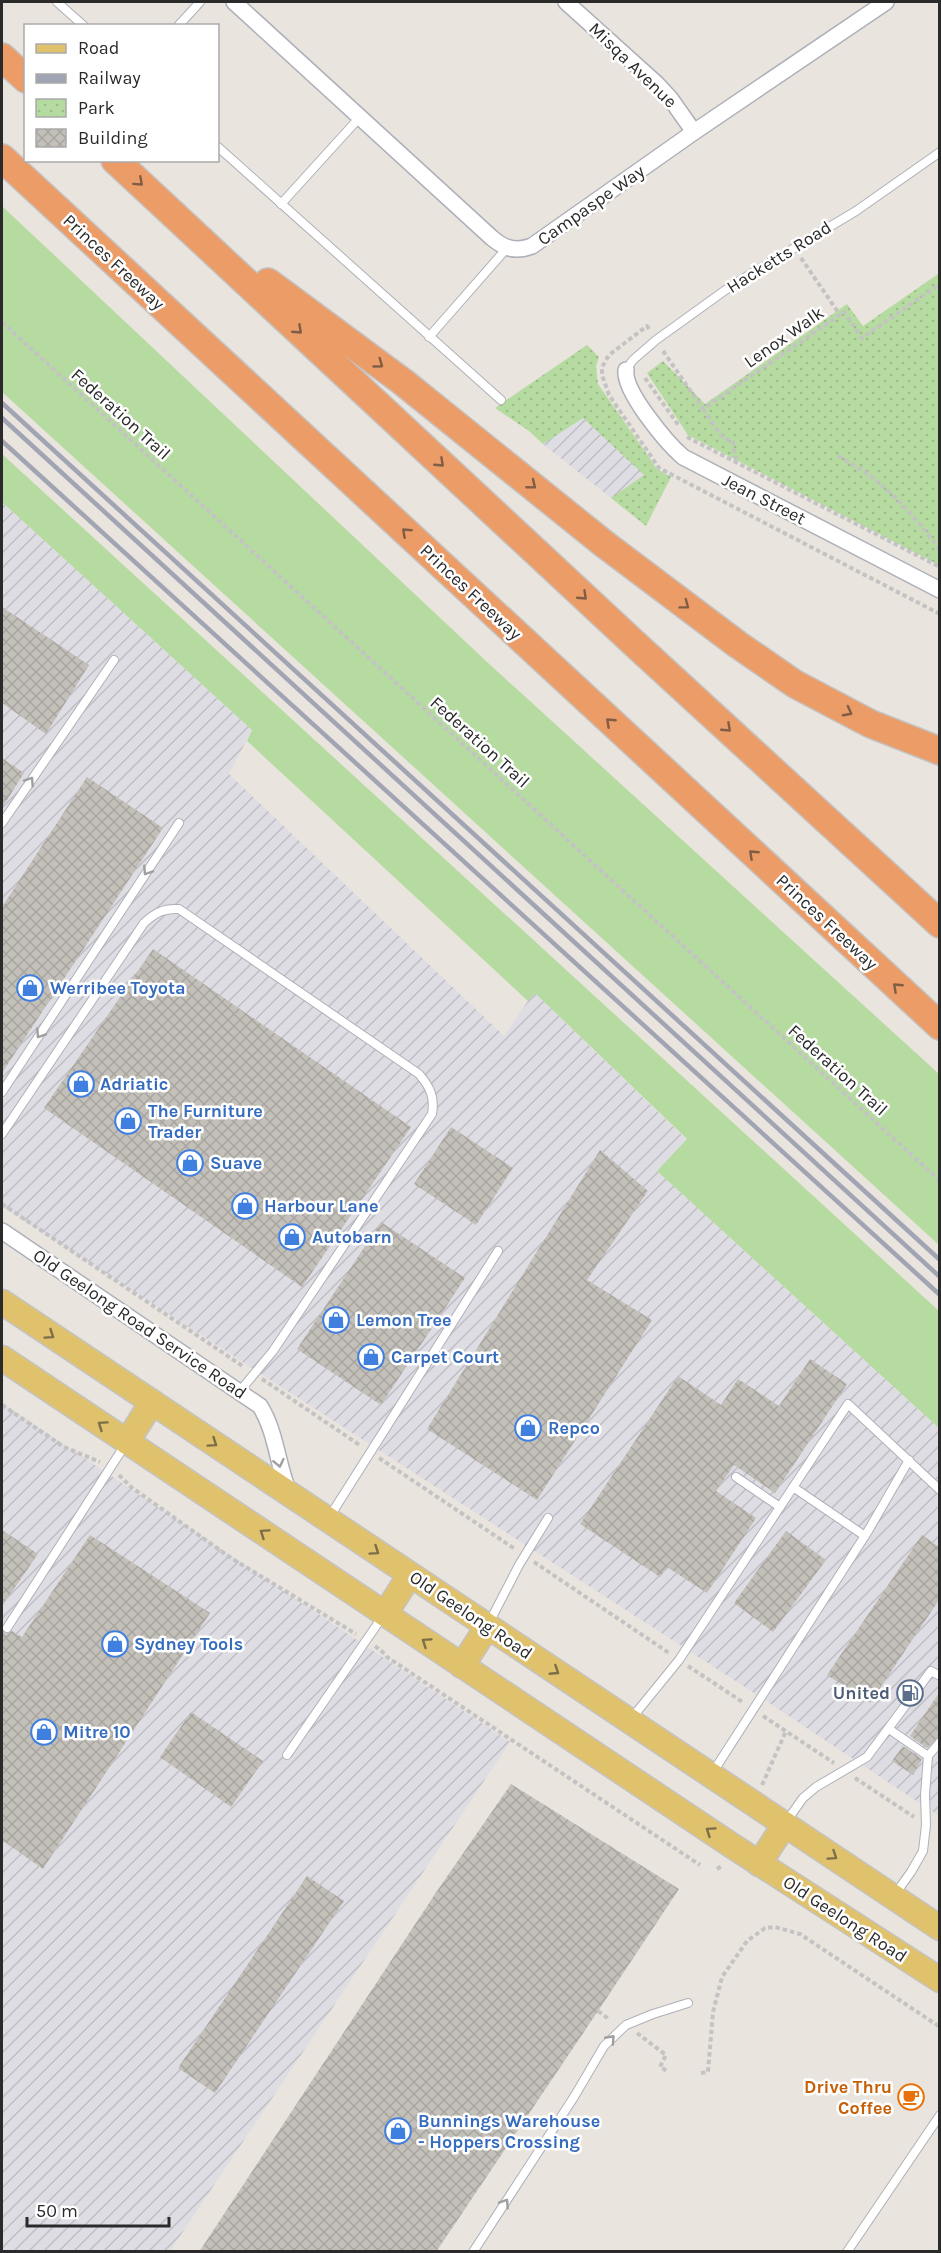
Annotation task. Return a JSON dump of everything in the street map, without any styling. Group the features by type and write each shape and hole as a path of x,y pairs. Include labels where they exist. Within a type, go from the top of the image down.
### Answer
{"highway":[{"path":"2,57 24,77"},
{"name":"Princes Freeway","path":"2,158 939,1026"},
{"path":"117,162 939,924"},
{"path":"163,204 403,382 603,543 737,644 795,684 871,724 939,751"}],"main road":[{"name":"Old Geelong Road","path":"2,1302 487,1627 712,1774 939,1928"},
{"name":"Old Geelong Road","path":"2,1358 759,1864 939,1980"},
{"path":"127,1442 152,1402"},
{"path":"385,1614 410,1575"},
{"path":"462,1666 487,1627"},
{"path":"759,1864 785,1824"}],"street":[{"path":"234,2 492,238 507,248"},
{"name":"Misqa Avenue","path":"566,2 657,84 694,132"},
{"name":"Campaspe Way","path":"507,248 522,250 532,246 884,2"},
{"name":"Jean Street","path":"629,365 628,386 662,435 683,457 939,590"},
{"name":"Old Geelong Road Service Road","path":"2,1231 260,1406 268,1419 279,1469 289,1494"}],"lane":[{"path":"57,2 82,24"},
{"path":"180,24 200,2"},
{"path":"281,204 360,117"},
{"path":"219,148 501,400"},
{"name":"Hacketts Road","path":"629,365 656,340 731,286 856,211 939,152"},
{"path":"429,337 507,248"},
{"path":"2,823 114,660"},
{"path":"2,1092 179,823"},
{"path":"2,1134 144,923 155,913 167,908 178,909 419,1074 428,1085 434,1100 432,1114 273,1351 240,1391"},
{"path":"327,1519 498,1251"},
{"path":"630,1720 679,1660 848,1404 939,1490"},
{"path":"8,1628 127,1442"},
{"path":"712,1774 865,1536 909,1460"},
{"path":"736,1477 780,1507"},
{"path":"793,1487 865,1536"},
{"path":"487,1627 548,1518"},
{"path":"287,1755 385,1614"},
{"path":"785,1824 804,1798 867,1757 931,1671 939,1676"},
{"path":"890,1729 928,1756"},
{"path":"893,1896 912,1872 923,1851 928,1756 939,1742"},
{"path":"472,2252 574,2097 604,2046 626,2025 688,2003"},
{"path":"847,2252 939,2115"}],"path":[{"path":"794,248 840,315"},
{"name":"Lenox Walk","path":"703,409 844,312 862,338 939,284"},
{"name":"Federation Trail","path":"2,322 939,1181"},
{"path":"656,340 722,437 733,442 736,462"},
{"path":"629,365 680,427"},
{"path":"686,436 939,567"},
{"path":"838,456 868,472 881,483 913,514 939,550"},
{"path":"2,1204 926,1825"},
{"path":"2,1405 64,1447 95,1458 124,1478 131,1487 231,1558 366,1640 385,1653 387,1657 699,1865"},
{"path":"760,1788 786,1731"},
{"path":"717,1869 723,1865"},
{"path":"701,2073 708,2072 713,2012 722,1977 747,1941 765,1928 775,1926 800,1934 939,2027"},
{"path":"598,2011 610,2020"},
{"path":"635,2030 666,2055 660,2067 669,2072"}],"shaded area":[{"path":"582,417 645,475 611,498 543,444"},
{"path":"2,502 252,730 229,774 504,1036 534,992 687,1140 657,1171 939,1428 939,1816 751,1691 2,1206"},
{"path":"2,1403 510,1742 170,2251 2,2251"}],"green space":[{"path":"2,206 486,661 939,1074 939,1245 2,392"},
{"path":"938,274 939,565 688,435 647,373 663,361 705,404 847,304 863,326"},
{"path":"587,345 599,357 596,366 598,384 657,469 671,477 646,526 611,498 644,475 583,418 543,444 529,431 495,408"},
{"path":"2,454 939,1311 939,1428 657,1171 687,1139 535,993 528,1001 247,741 252,730 2,502"}],"building":[{"path":"2,607 89,665 46,734 2,703"},
{"path":"2,758 24,773 2,808"},
{"name":"Werribee Toyota","path":"87,777 163,828 2,1073 2,907"},
{"path":"153,949 411,1127 302,1287 44,1108"},
{"path":"451,1127 513,1168 476,1225 414,1184"},
{"path":"600,1150 648,1191 587,1280 652,1320 537,1500 427,1429"},
{"path":"381,1222 465,1278 381,1405 297,1349"},
{"path":"810,1359 847,1384 775,1493 734,1465 716,1491 756,1518 707,1593 667,1567 660,1577 580,1524 678,1376 721,1405 738,1379 779,1406"},
{"path":"2,1530 38,1554 2,1606"},
{"path":"786,1531 826,1560 773,1632 734,1603"},
{"path":"90,1535 210,1613 43,1869 2,1840 2,1630 6,1634 12,1631 22,1637"},
{"path":"922,1535 939,1547 939,1600 870,1703 827,1675"},
{"path":"939,1693 939,1736 927,1748 910,1736"},
{"path":"191,1712 263,1761 231,1807 160,1757"},
{"path":"903,1746 922,1759 913,1775 892,1761"},
{"name":"Bunnings Warehouse - Hoppers Crossing","path":"511,1784 679,1889 602,2005 436,2252 199,2252 437,1891"},
{"path":"307,1876 344,1901 215,2093 178,2068"}],"railway":[{"path":"2,403 940,1260"},
{"path":"2,418 940,1277"},
{"path":"2,441 940,1295"}],"place":[{"name":"Werribee Toyota","path":"30,988"},
{"name":"Adriatic","path":"81,1084"},
{"name":"The Furniture Trader","path":"128,1121"},
{"name":"Suave","path":"190,1163"},
{"name":"Harbour Lane","path":"245,1206"},
{"name":"Autobarn","path":"292,1237"},
{"name":"Lemon Tree","path":"336,1320"},
{"name":"Carpet Court","path":"371,1357"},
{"name":"Repco","path":"528,1428"},
{"name":"Sydney Tools","path":"115,1644"},
{"name":"United","path":"910,1693"},
{"name":"Mitre 10","path":"44,1732"},
{"name":"Drive Thru Coffee","path":"911,2097"},
{"name":"Bunnings Warehouse - Hoppers Crossing","path":"398,2131"}]}
